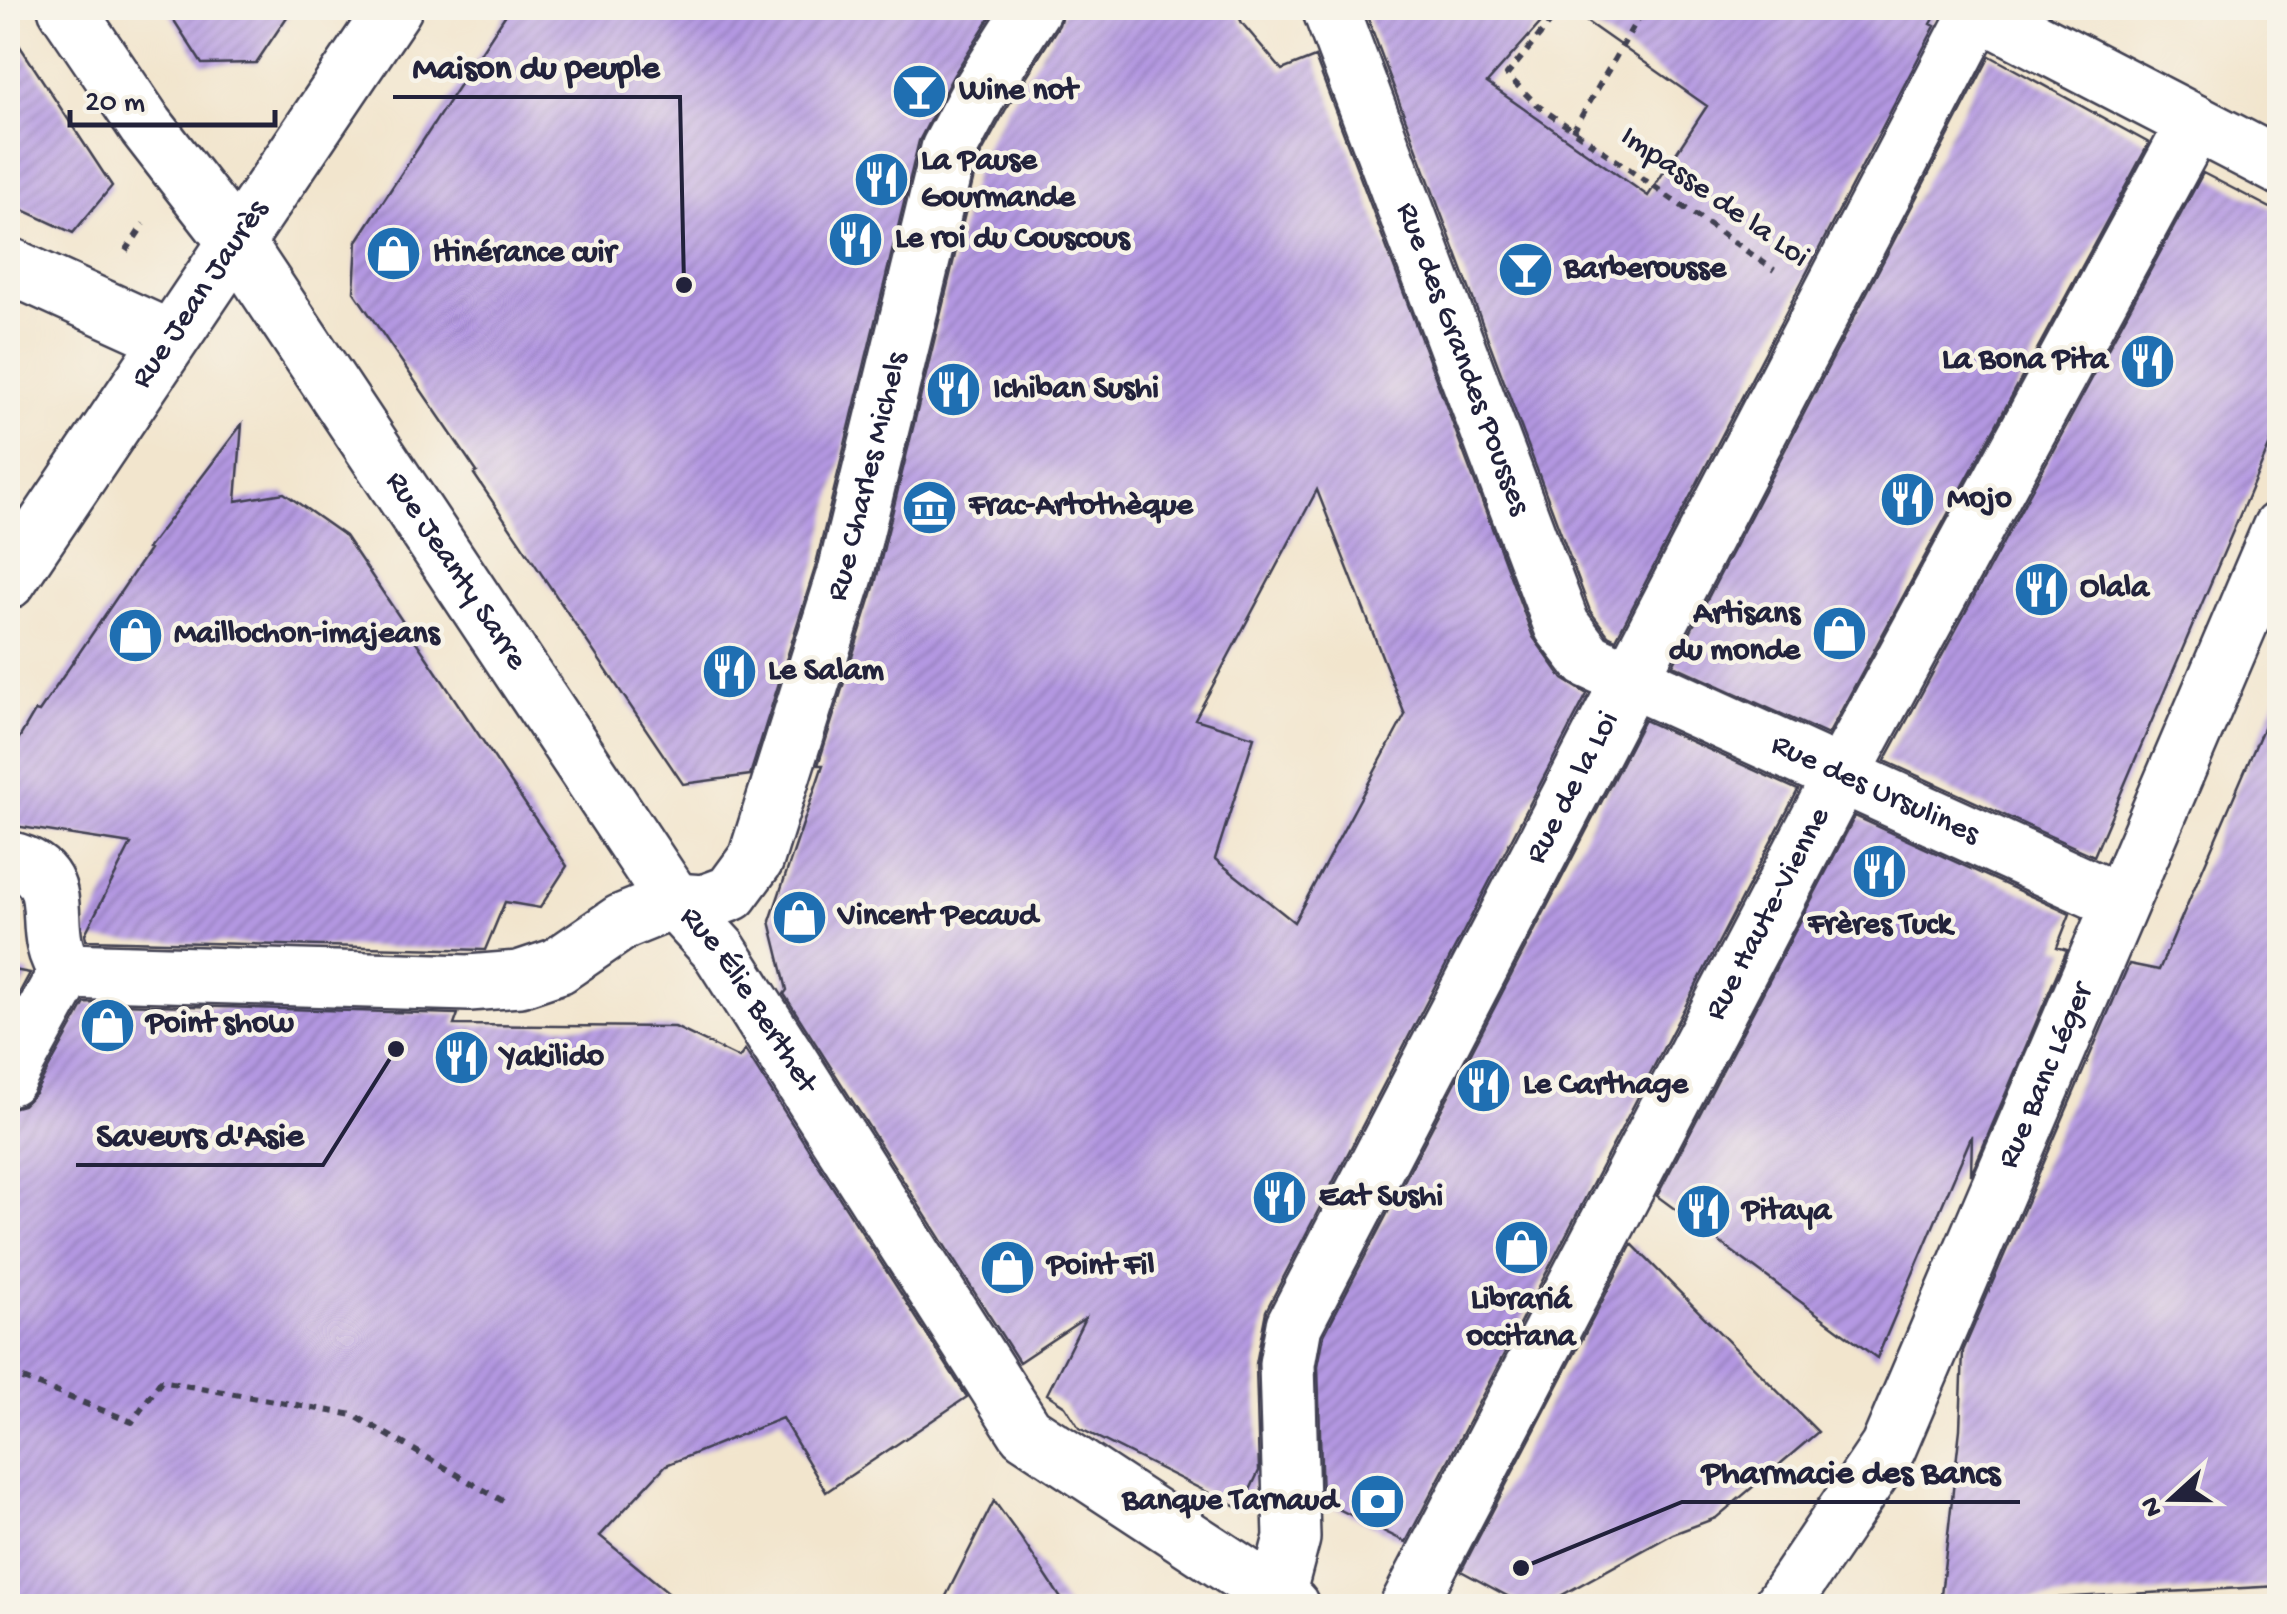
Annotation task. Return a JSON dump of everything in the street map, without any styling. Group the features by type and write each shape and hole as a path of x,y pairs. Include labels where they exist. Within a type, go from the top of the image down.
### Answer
{"street":[{"name":"Rue Jeanty Sarre","path":"66,8 146,126 236,242 674,900"},
{"name":"Rue Jean Jaurès","path":"8,581 394,8"},
{"name":"Rue Charles Michels","path":"674,900 704,903 731,893 756,859 845,576 949,149 979,92 1033,8"},
{"name":"Rue des Grandes Pousses","path":"1330,8 1562,626 1588,660 1629,681"},
{"name":"Rue de la Loi","path":"1284,1601 1292,1538 1287,1364 1294,1325 1977,9"},
{"path":"1977,9 2280,167"},
{"name":"Rue Haute-Vienne","path":"1408,1606 1842,774 2196,123"},
{"path":"8,265 169,338"},
{"name":"Rue Banc Léger","path":"1781,1606 1888,1448 2280,528"},
{"name":"Rue des Ursulines","path":"1629,681 2119,902"},
{"path":"8,859 24,862 48,884 52,907 50,936 56,956 67,971 8,1078"},
{"name":"Rue Élie Berthet","path":"67,971 469,982 519,979 558,966 622,922 674,900 718,950 1026,1432 1284,1601"}],"path":[{"name":"Impasse de la Loi","path":"1562,8 1506,75 1538,106 1826,306"},
{"name":"Impasse de la Loi","path":"1574,131 1644,8"},
{"path":"91,304 180,169"},
{"path":"8,1372 132,1422 161,1380 353,1416 503,1500"}],"building":[{"path":"166,8 293,8 256,63 202,64"},
{"path":"510,8 996,8 953,76 919,141 815,568 750,775 683,784 354,292 357,241"},
{"path":"1064,8 1235,8 1242,23 1282,70 1315,57 1533,637 1563,679 1587,694 1266,1311 1256,1364 1259,1471 1241,1509 1079,1428 1065,1406 1047,1394 1085,1318 1019,1362 784,994 787,990 770,921 823,765 818,765 875,584 978,160 1059,25","holes":["1317,490 1405,715 1294,922 1215,859 1254,737 1195,719"]},
{"path":"1364,8 1554,8 1487,83 1648,196 1707,106 1567,8 1940,8 1931,24 1935,26 1616,639 1608,635 1590,611"},
{"path":"8,28 112,186 73,233 8,203"},
{"path":"1990,56 2149,143 1828,735 1673,665"},
{"path":"2203,173 2280,213 2280,421 2094,856 1885,761"},
{"path":"242,424 236,501 284,493 345,536 567,866 540,908 505,902 485,950 86,940 85,934 131,844 8,825 8,757 35,711 39,712 147,549"},
{"path":"2280,689 2280,1586 1940,1604 1960,1429 1963,1351 2129,964 2159,970"},
{"path":"1644,720 1798,790 1406,1542 1322,1501 1318,1366 1324,1335"},
{"path":"1855,816 2070,914 2057,947 2067,950 1971,1175 1972,1135 1877,1358 1657,1196"},
{"path":"8,969 30,973 8,1014"},
{"path":"85,1003 458,1014 454,1025 675,1027 739,1058 745,1050 967,1397 826,1492 782,1418 666,1465 600,1536 685,1606 8,1606 8,1109 23,1105 35,1093"},
{"path":"1632,1244 1818,1432 1716,1518 1673,1534 1542,1606 1526,1606 1461,1571"},
{"path":"994,1501 1021,1538 1066,1606 941,1606"}],"place":[{"name":"Wine not","path":"920,92"},
{"name":"La Pause Gourmande","path":"882,180"},
{"name":"Le roi du Couscous","path":"856,240"},
{"name":"Itinérance cuir","path":"394,254"},
{"name":"Barberousse","path":"1525,270"},
{"name":"Maison du peuple","path":"684,285"},
{"name":"La Bona Pita","path":"2147,361"},
{"name":"Ichiban Sushi","path":"954,390"},
{"name":"Mojo","path":"1908,500"},
{"name":"Frac-Artothèque","path":"930,507"},
{"name":"Olala","path":"2041,589"},
{"name":"Artisans du monde","path":"1839,633"},
{"name":"Maillochon-imajeans","path":"135,635"},
{"name":"Le Salam","path":"729,672"},
{"name":"Frères Tuck","path":"1880,872"},
{"name":"Vincent Pecaud","path":"799,917"},
{"name":"Point show","path":"107,1025"},
{"name":"Saveurs d'Asie","path":"396,1049"},
{"name":"Yakilido","path":"462,1058"},
{"name":"Le Carthage","path":"1484,1086"},
{"name":"Eat Sushi","path":"1280,1198"},
{"name":"Pitaya","path":"1703,1212"},
{"name":"Librariá occitana","path":"1521,1247"},
{"name":"Point Fil","path":"1008,1267"},
{"name":"Banque Tarnaud","path":"1377,1502"},
{"name":"Pharmacie des Bancs","path":"1521,1568"}]}
